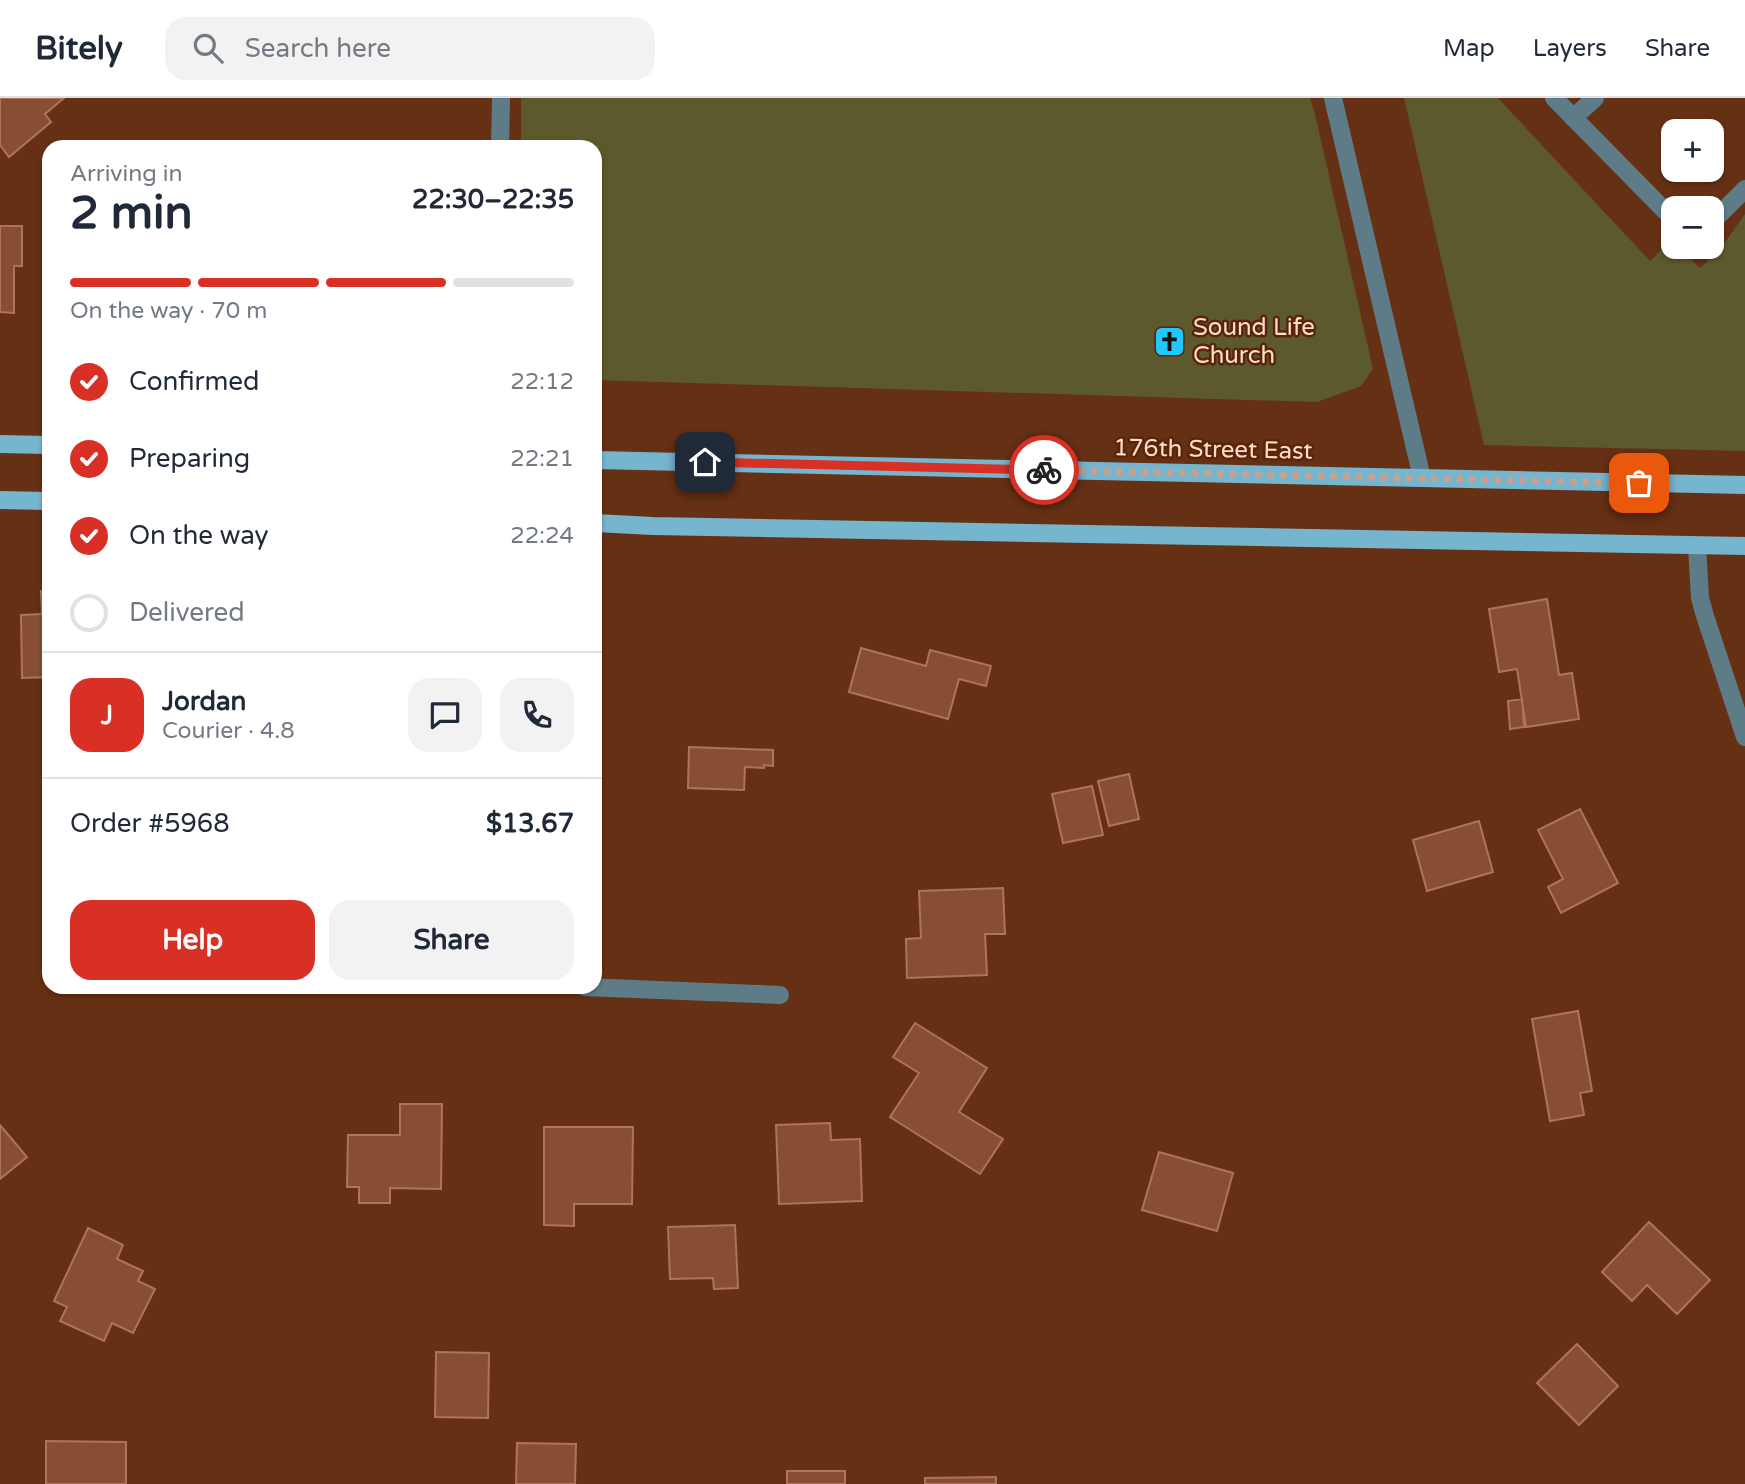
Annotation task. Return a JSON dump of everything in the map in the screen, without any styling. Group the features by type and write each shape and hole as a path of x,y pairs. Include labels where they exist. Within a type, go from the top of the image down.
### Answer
{"main road":[{"path":"0,444 42,445"},
{"name":"176th Street East","path":"602,460 1745,485"},
{"path":"0,500 42,501"},
{"path":"602,523 1745,546"}],"street":[{"path":"500,98 500,140"},
{"path":"1333,98 1422,478"},
{"path":"1554,98 1661,207"},
{"path":"1573,118 1595,98"},
{"path":"1724,210 1745,189"},
{"path":"1698,546 1700,598 1745,737"},
{"path":"602,988 780,995"}],"shaded area":[{"path":"521,98 1310,98 1373,369 1361,386 1317,402 602,380 602,140 521,140"},
{"path":"1404,98 1498,98 1650,261 1661,250 1661,259 1691,259 1700,268 1709,259 1724,259 1724,243 1745,214 1745,451 1484,445"}],"building":[{"path":"0,98 64,98 45,114 51,122 9,157 0,145"},
{"path":"0,226 22,226 22,266 14,266 14,313 0,312"},
{"path":"1547,599 1559,675 1572,673 1579,719 1526,727 1517,669 1499,672 1489,609"},
{"path":"42,614 42,677 22,678 21,615"},
{"path":"861,648 926,666 930,650 991,666 986,686 959,679 948,719 849,692"},
{"path":"1522,699 1524,727 1510,729 1508,701"},
{"path":"689,747 773,750 773,766 745,767 744,790 688,788"},
{"path":"1129,774 1139,819 1109,826 1098,781"},
{"path":"1092,786 1103,835 1063,843 1052,794"},
{"path":"1580,809 1618,883 1561,913 1548,887 1563,879 1538,830"},
{"path":"1479,821 1493,872 1427,891 1413,840"},
{"path":"1003,888 1005,934 985,934 987,975 907,978 906,939 921,938 919,891"},
{"path":"1578,1011 1592,1091 1580,1093 1584,1115 1550,1121 1532,1019"},
{"path":"915,1023 987,1068 959,1112 1003,1139 980,1174 890,1117 919,1073 893,1057"},
{"path":"400,1104 442,1104 441,1189 390,1188 390,1203 359,1203 359,1187 347,1187 348,1135 400,1135"},
{"path":"830,1123 831,1140 860,1139 862,1201 779,1204 776,1125"},
{"path":"0,1125 27,1157 0,1179"},
{"path":"544,1127 633,1127 632,1204 574,1204 574,1226 544,1225"},
{"path":"1159,1152 1233,1173 1217,1231 1142,1210"},
{"path":"1649,1222 1710,1280 1677,1314 1647,1285 1632,1301 1602,1272"},
{"path":"735,1225 738,1288 714,1289 713,1278 670,1279 668,1227"},
{"path":"88,1228 123,1245 117,1259 143,1271 138,1281 155,1289 133,1333 112,1323 104,1341 60,1321 67,1307 54,1301"},
{"path":"1577,1344 1618,1386 1579,1425 1537,1383"},
{"path":"436,1352 489,1353 488,1418 435,1417"},
{"path":"46,1441 126,1442 126,1484 46,1484"},
{"path":"517,1443 576,1444 575,1484 516,1484"},
{"path":"787,1471 845,1471 845,1484 787,1484"},
{"path":"996,1477 996,1484 925,1484 925,1478"}],"way so far":[{"path":"1044,470 1639,483"}],"place":[{"name":"Sound Life Church","path":"1170,341"}],"route":[{"path":"705,462 1044,470"}]}
